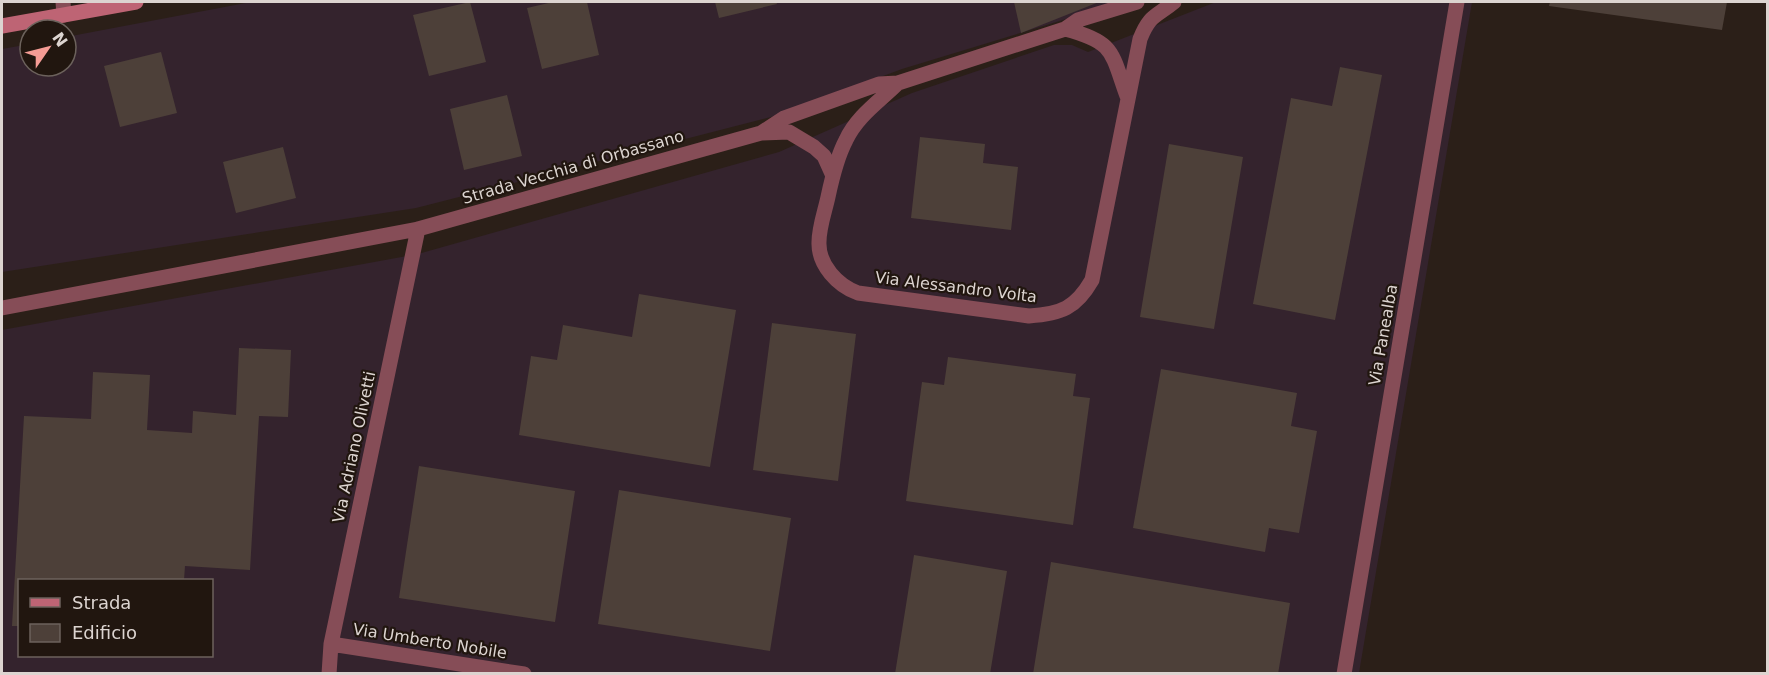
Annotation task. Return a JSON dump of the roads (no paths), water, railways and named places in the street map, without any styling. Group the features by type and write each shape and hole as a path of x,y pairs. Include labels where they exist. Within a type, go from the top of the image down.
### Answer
{"main road":[{"path":"2,27 64,8 136,2"}],"street":[{"name":"Strada Vecchia di Orbassano","path":"2,308 418,229 761,133 784,118 879,84 898,82 1065,29 1078,20 1137,2"},
{"name":"Via Alessandro Volta","path":"898,82 859,120 846,140 833,176 819,243 822,260 833,276 849,290 858,293 1029,316 1048,315 1068,308 1082,297 1092,280 1140,39 1146,22 1174,2"},
{"name":"Via Panealba","path":"1344,674 1457,2"},
{"name":"Via Alessandro Volta","path":"1065,29 1089,35 1110,50 1118,65 1127,96"},
{"path":"761,133 789,132 824,156 833,176"},
{"name":"Via Adriano Olivetti","path":"328,674 331,644 418,229"},
{"name":"Via Umberto Nobile","path":"331,644 524,674"}]}
